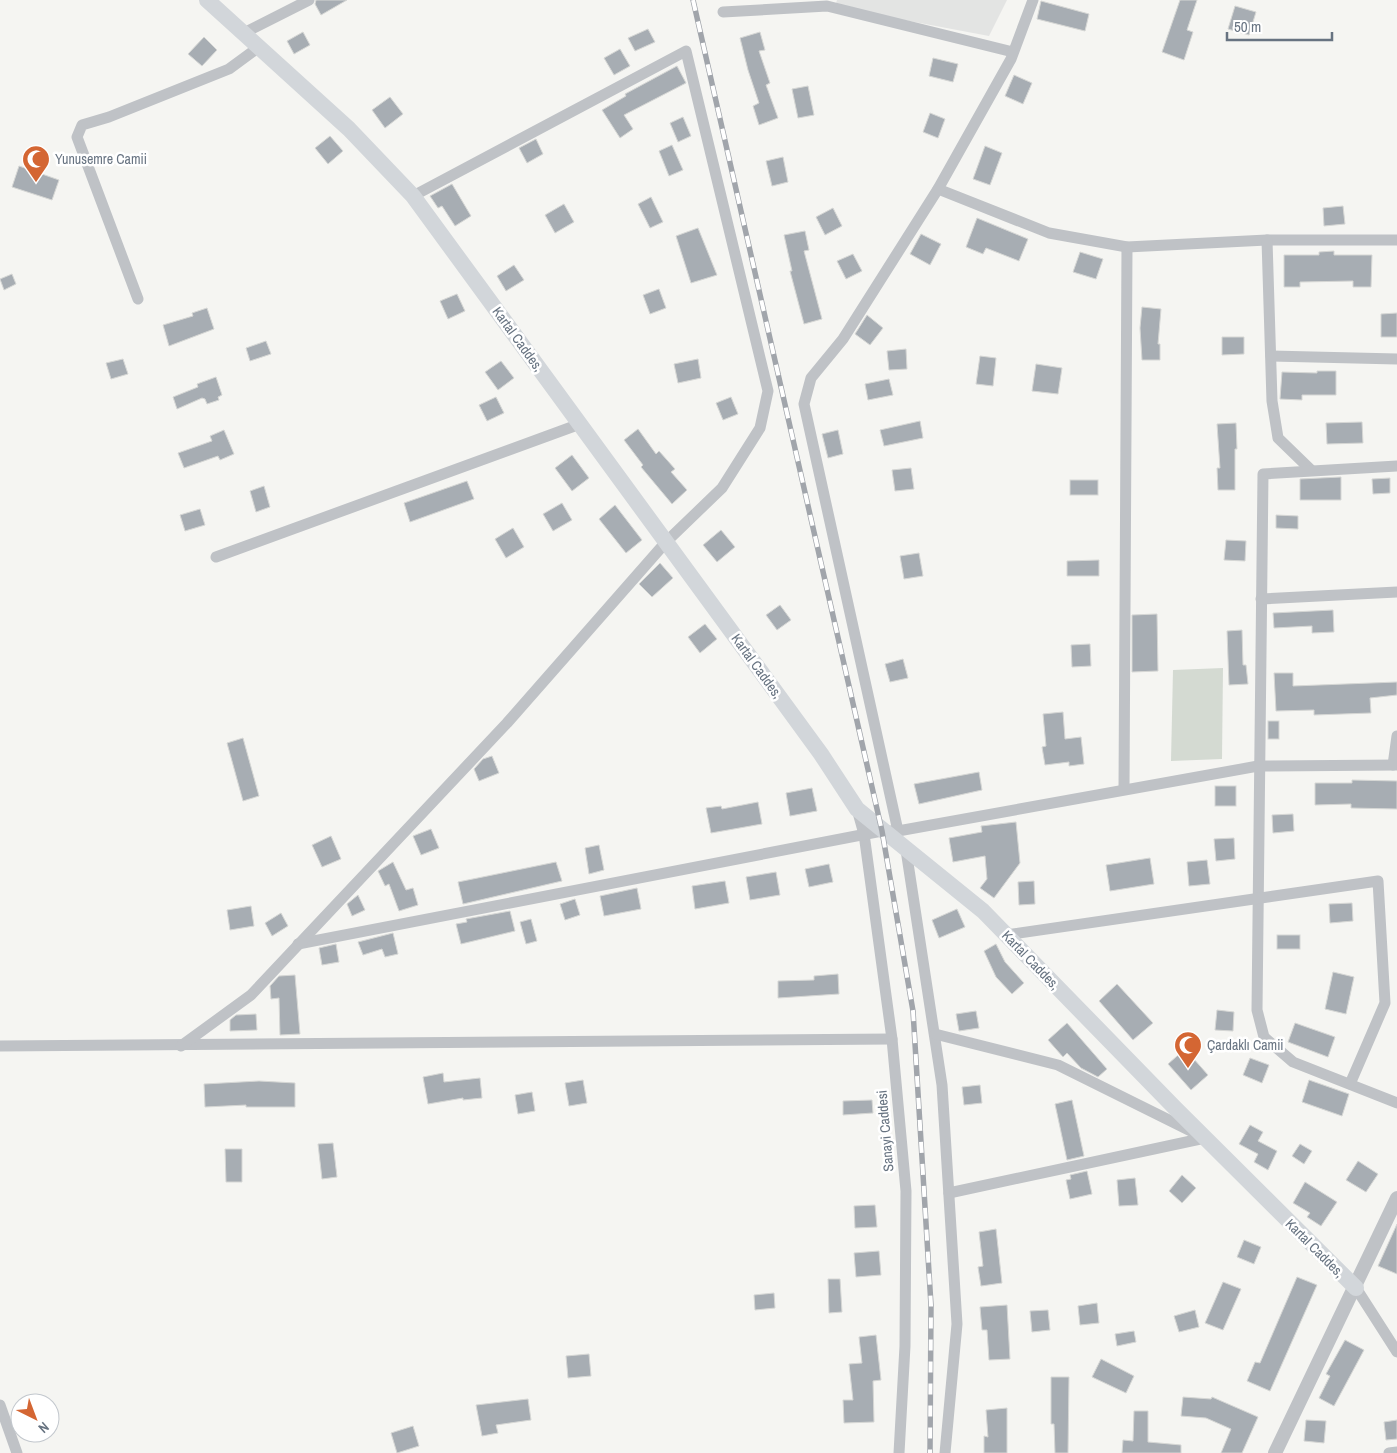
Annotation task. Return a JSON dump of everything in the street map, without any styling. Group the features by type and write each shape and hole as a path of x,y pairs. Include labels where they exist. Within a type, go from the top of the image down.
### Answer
{"main road":[{"name":"Kartal Caddes,","path":"208,0 349,128 413,196 821,754 857,809 890,831 906,850 983,911 1205,1138 1356,1288"}],"street":[{"path":"244,33 309,0"},
{"path":"890,831 804,404 811,378 843,339 938,189 1013,52 1032,0"},
{"path":"723,12 827,6 1013,52"},
{"path":"138,299 77,137 82,125 229,69 259,47"},
{"path":"181,1046 251,995 506,723 666,542 722,488 760,428 768,391 686,52 413,196"},
{"path":"938,189 1049,233 1127,247 1267,240 1397,240"},
{"path":"1267,240 1272,401 1278,438 1311,470"},
{"path":"1124,789 1127,247"},
{"path":"1271,356 1397,359"},
{"path":"216,557 580,424"},
{"path":"1397,466 1263,474 1256,1010 1264,1037 1293,1062 1397,1103"},
{"path":"1261,599 1397,592"},
{"path":"298,944 864,834 1258,766 1395,765 1397,736"},
{"name":"Sanayi Caddesi","path":"857,809 864,834 892,1039 906,1191 905,1346 899,1453"},
{"path":"906,850 942,1085 949,1193 957,1324 945,1453"},
{"path":"1006,935 1378,881 1385,1003 1350,1084"},
{"path":"934,1034 1058,1065 1205,1138"},
{"path":"0,1046 892,1039"},
{"path":"949,1193 1205,1138"},
{"path":"1275,1453 1356,1288 1397,1198"},
{"path":"1356,1288 1397,1352"},
{"path":"0,1405 17,1453"},
{"path":"1389,1453 1397,1452"}],"shaded area":[{"path":"837,0 1007,0 989,36 835,7"},
{"path":"1223,668 1222,759 1171,761 1173,670"}],"building":[{"path":"316,0 347,0 321,15 315,4"},
{"path":"1180,0 1197,0 1187,30 1193,32 1184,60 1162,52"},
{"path":"1041,1 1089,14 1085,31 1037,19"},
{"path":"1235,6 1256,12 1249,35 1228,29"},
{"path":"648,29 655,42 635,51 628,38"},
{"path":"303,32 310,45 294,54 287,41"},
{"path":"760,32 765,50 759,51 770,83 766,85 778,118 759,125 753,106 759,103 740,38"},
{"path":"204,37 217,50 202,66 188,54"},
{"path":"620,49 630,66 614,75 604,58"},
{"path":"933,58 958,64 953,82 929,76"},
{"path":"677,66 686,83 624,115 633,129 620,138 602,110 626,96 625,94"},
{"path":"1014,75 1032,83 1023,104 1005,96"},
{"path":"808,86 814,115 798,118 792,89"},
{"path":"390,97 403,114 385,128 372,110"},
{"path":"930,113 945,119 938,138 923,132"},
{"path":"683,117 691,136 678,142 670,123"},
{"path":"330,136 343,151 328,164 315,148"},
{"path":"536,139 543,154 527,163 519,148"},
{"path":"672,145 683,170 669,176 659,151"},
{"path":"985,146 1002,153 990,185 973,179"},
{"path":"783,157 788,182 772,186 766,161"},
{"name":"Yunusemre Camii","path":"19,166 59,180 52,200 12,187"},
{"path":"452,184 471,216 455,226 442,206 438,208 430,196"},
{"path":"651,197 663,222 650,228 638,204"},
{"path":"564,204 574,222 555,233 545,215"},
{"path":"1343,206 1345,224 1324,226 1323,208"},
{"path":"833,208 842,226 825,235 816,217"},
{"path":"977,218 1028,239 1019,261 986,248 983,254 966,247"},
{"path":"698,228 717,275 691,283 676,236"},
{"path":"805,231 809,250 804,251 822,319 804,324 790,271 792,271 784,235"},
{"path":"921,234 941,244 930,265 910,254"},
{"path":"1334,251 1334,255 1372,255 1371,287 1353,287 1353,281 1300,282 1300,287 1284,287 1284,255 1319,255 1319,252"},
{"path":"1080,252 1103,259 1096,279 1073,272"},
{"path":"853,254 862,271 846,279 837,261"},
{"path":"514,265 524,280 506,291 497,276"},
{"path":"12,274 16,284 4,290 0,279"},
{"path":"659,289 666,308 650,314 643,295"},
{"path":"457,294 465,311 448,319 440,301"},
{"path":"1142,307 1161,309 1158,344 1160,344 1160,360 1142,360 1140,328"},
{"path":"207,308 214,329 169,346 163,325 193,316 192,313"},
{"path":"1397,313 1397,337 1381,337 1381,314"},
{"path":"867,315 883,328 870,345 855,334"},
{"path":"1222,337 1244,337 1244,354 1222,355"},
{"path":"266,341 271,354 250,361 246,348"},
{"path":"906,349 907,369 889,370 887,351"},
{"path":"980,356 996,358 993,386 976,384"},
{"path":"123,359 128,374 111,379 106,363"},
{"path":"698,359 701,378 678,383 674,364"},
{"path":"501,361 514,378 498,390 485,372"},
{"path":"1036,364 1062,368 1058,394 1032,391"},
{"path":"1317,371 1336,371 1336,395 1302,395 1302,400 1280,399 1282,372 1317,373"},
{"path":"216,377 222,395 218,397 219,400 207,404 205,399 202,398 177,409 173,397 198,387 197,384"},
{"path":"889,379 893,395 868,400 865,384"},
{"path":"496,397 504,413 487,421 479,405"},
{"path":"731,397 738,414 723,420 716,403"},
{"path":"920,421 923,438 884,446 880,430"},
{"path":"1362,422 1363,443 1327,444 1326,423"},
{"path":"1236,423 1235,490 1218,490 1217,468 1220,468 1217,424"},
{"path":"638,429 656,454 659,451 675,469 671,472 687,490 672,504 641,467 643,465 624,440"},
{"path":"224,430 234,454 220,460 218,456 184,468 178,453 212,441 210,436"},
{"path":"838,430 843,454 828,458 822,434"},
{"path":"572,455 589,478 572,491 555,468"},
{"path":"911,468 914,489 895,491 892,470"},
{"path":"1341,477 1341,500 1300,500 1300,479"},
{"path":"1390,478 1390,493 1373,494 1372,479"},
{"path":"1070,480 1098,480 1098,495 1070,495"},
{"path":"467,481 474,499 410,522 404,503"},
{"path":"264,486 270,507 256,512 250,491"},
{"path":"562,503 572,520 553,531 543,514"},
{"path":"615,505 642,540 626,553 599,519"},
{"path":"200,509 205,525 185,531 180,515"},
{"path":"1276,515 1298,516 1298,529 1276,528"},
{"path":"513,528 524,547 506,558 495,539"},
{"path":"721,530 735,547 717,562 703,545"},
{"path":"1226,540 1246,541 1245,561 1224,560"},
{"path":"919,553 923,576 904,579 900,556"},
{"path":"1099,560 1099,576 1067,576 1067,561"},
{"path":"660,563 673,578 652,597 639,584"},
{"path":"780,605 791,620 777,630 766,615"},
{"path":"1333,610 1334,632 1312,633 1312,626 1274,628 1273,613"},
{"path":"1157,614 1158,671 1132,672 1132,615"},
{"path":"705,624 717,639 700,653 688,637"},
{"path":"1242,630 1243,665 1246,665 1248,684 1229,685 1227,631"},
{"path":"1090,644 1091,666 1072,667 1071,645"},
{"path":"903,659 908,678 890,682 885,664"},
{"path":"1274,673 1293,673 1293,686 1397,682 1397,695 1370,698 1371,713 1314,715 1314,710 1276,711"},
{"path":"1063,712 1065,739 1081,737 1084,764 1069,766 1069,762 1045,765 1042,747 1046,746 1043,714"},
{"path":"1268,721 1279,721 1279,739 1268,739"},
{"path":"243,738 259,796 243,801 227,743"},
{"path":"492,756 499,773 479,781 474,769 483,759"},
{"path":"979,772 982,790 919,804 914,784"},
{"path":"1352,780 1397,781 1397,809 1351,808 1351,804 1315,805 1315,783 1352,783"},
{"path":"1215,786 1236,786 1236,806 1215,806"},
{"path":"812,788 817,811 790,816 786,793"},
{"path":"758,802 762,824 711,833 706,808 721,806 722,809"},
{"path":"1293,814 1294,831 1273,833 1272,815"},
{"path":"1016,822 1020,863 994,898 980,888 987,879 985,856 953,862 949,838 982,832 981,826"},
{"path":"431,829 439,848 421,855 413,836"},
{"path":"331,836 341,859 322,867 312,845"},
{"path":"1234,838 1235,859 1216,861 1214,839"},
{"path":"599,845 604,870 589,874 585,848"},
{"path":"1150,858 1154,884 1110,891 1106,865"},
{"path":"1207,860 1210,884 1189,886 1187,862"},
{"path":"393,862 406,890 413,888 418,905 399,911 389,884 385,886 378,871"},
{"path":"556,862 562,881 463,904 458,882"},
{"path":"829,864 833,882 809,887 805,869"},
{"path":"776,872 780,895 750,900 746,877"},
{"path":"725,881 729,903 695,909 692,886"},
{"path":"1034,881 1035,904 1019,905 1018,882"},
{"path":"637,888 641,909 604,916 600,896"},
{"path":"358,895 365,910 352,916 347,904"},
{"path":"575,899 580,915 565,920 560,904"},
{"path":"1352,903 1353,921 1330,923 1329,904"},
{"path":"251,906 254,926 230,930 227,910"},
{"path":"957,909 965,927 939,938 932,920"},
{"path":"510,911 515,931 461,944 456,924 467,922 466,919"},
{"path":"281,913 288,926 272,936 265,923"},
{"path":"531,919 537,941 526,944 520,922"},
{"path":"393,933 398,954 385,957 382,949 363,955 358,942"},
{"path":"1277,935 1300,935 1300,949 1277,949"},
{"path":"336,944 339,962 322,965 319,948"},
{"path":"996,944 1005,962 1024,983 1012,994 996,977 984,951"},
{"path":"1333,972 1354,977 1346,1014 1325,1009"},
{"path":"838,974 839,994 778,998 778,981 814,980 814,976"},
{"path":"295,975 300,1034 280,1035 279,998 271,999 270,986 279,976"},
{"path":"1117,984 1153,1023 1133,1040 1099,1001"},
{"path":"1217,1010 1234,1012 1233,1031 1215,1030"},
{"path":"976,1011 979,1028 959,1031 956,1014"},
{"path":"256,1014 257,1030 230,1031 230,1020 236,1015"},
{"path":"1067,1023 1107,1069 1098,1077 1081,1068 1067,1053 1063,1057 1048,1040"},
{"path":"1295,1023 1335,1037 1328,1057 1288,1042"},
{"name":"Çardaklı Camii","path":"1185,1049 1208,1075 1191,1090 1168,1064"},
{"path":"1250,1058 1269,1065 1262,1083 1243,1075"},
{"path":"443,1073 444,1082 480,1078 482,1098 463,1100 463,1098 428,1104 423,1077"},
{"path":"583,1080 587,1103 569,1106 565,1083"},
{"path":"1309,1080 1349,1094 1342,1116 1302,1102"},
{"path":"259,1081 295,1083 295,1107 246,1107 246,1105 205,1107 204,1084"},
{"path":"980,1085 982,1103 964,1105 962,1087"},
{"path":"532,1092 535,1111 518,1114 515,1095"},
{"path":"872,1100 873,1113 843,1115 843,1101"},
{"path":"1072,1100 1084,1156 1067,1160 1055,1104"},
{"path":"1250,1125 1263,1132 1258,1141 1277,1151 1268,1170 1254,1162 1258,1154 1239,1144"},
{"path":"333,1143 337,1177 322,1179 318,1144"},
{"path":"1300,1144 1312,1151 1304,1164 1292,1156"},
{"path":"225,1149 242,1149 242,1182 226,1182"},
{"path":"1358,1161 1378,1174 1366,1192 1346,1180"},
{"path":"1087,1171 1092,1194 1070,1199 1066,1180 1071,1179 1070,1175"},
{"path":"1182,1175 1196,1188 1182,1203 1169,1191"},
{"path":"1135,1178 1138,1205 1119,1206 1117,1180"},
{"path":"1305,1182 1337,1202 1321,1226 1307,1217 1310,1213 1293,1203"},
{"path":"875,1205 877,1227 855,1228 854,1206"},
{"path":"1397,1224 1397,1274 1378,1266"},
{"path":"996,1229 1002,1283 981,1286 978,1267 983,1266 979,1232"},
{"path":"1244,1240 1261,1247 1254,1264 1237,1257"},
{"path":"879,1251 881,1275 856,1277 854,1253"},
{"path":"1297,1277 1317,1285 1270,1391 1247,1381 1255,1362 1260,1363"},
{"path":"828,1279 840,1279 842,1312 829,1313"},
{"path":"1223,1282 1241,1289 1223,1330 1205,1323"},
{"path":"774,1293 775,1308 755,1310 754,1295"},
{"path":"1097,1303 1099,1323 1080,1325 1078,1306"},
{"path":"1007,1305 1010,1359 989,1360 987,1330 982,1330 980,1307"},
{"path":"1048,1310 1050,1330 1032,1332 1030,1311"},
{"path":"1195,1310 1199,1327 1179,1332 1174,1316"},
{"path":"1134,1331 1136,1342 1117,1346 1115,1334"},
{"path":"876,1335 881,1380 873,1381 874,1422 844,1423 843,1400 853,1400 849,1364 862,1363 859,1337"},
{"path":"1345,1340 1364,1350 1334,1406 1319,1398 1330,1376 1326,1374"},
{"path":"589,1354 591,1376 568,1378 566,1356"},
{"path":"1101,1359 1134,1376 1126,1393 1092,1377"},
{"path":"1051,1377 1069,1377 1068,1453 1055,1453 1054,1424 1051,1424"},
{"path":"1183,1397 1211,1399 1212,1397 1258,1417 1242,1453 1221,1453 1231,1429 1206,1418 1181,1416"},
{"path":"528,1399 531,1420 496,1425 498,1433 482,1436 476,1405"},
{"path":"1007,1408 1007,1453 984,1453 984,1436 988,1437 986,1410"},
{"path":"1134,1411 1148,1411 1148,1442 1181,1445 1181,1453 1122,1453 1123,1440 1133,1441"},
{"path":"1306,1420 1326,1421 1324,1443 1304,1441"},
{"path":"1397,1420 1397,1439 1386,1440 1384,1422"},
{"path":"413,1426 419,1446 397,1453 391,1433"}],"railway":[{"path":"693,0 882,831 913,1011 931,1305 930,1453"}],"place":[{"name":"Yunusemre Camii","path":"36,183"},
{"name":"Çardaklı Camii","path":"1188,1069"}]}
